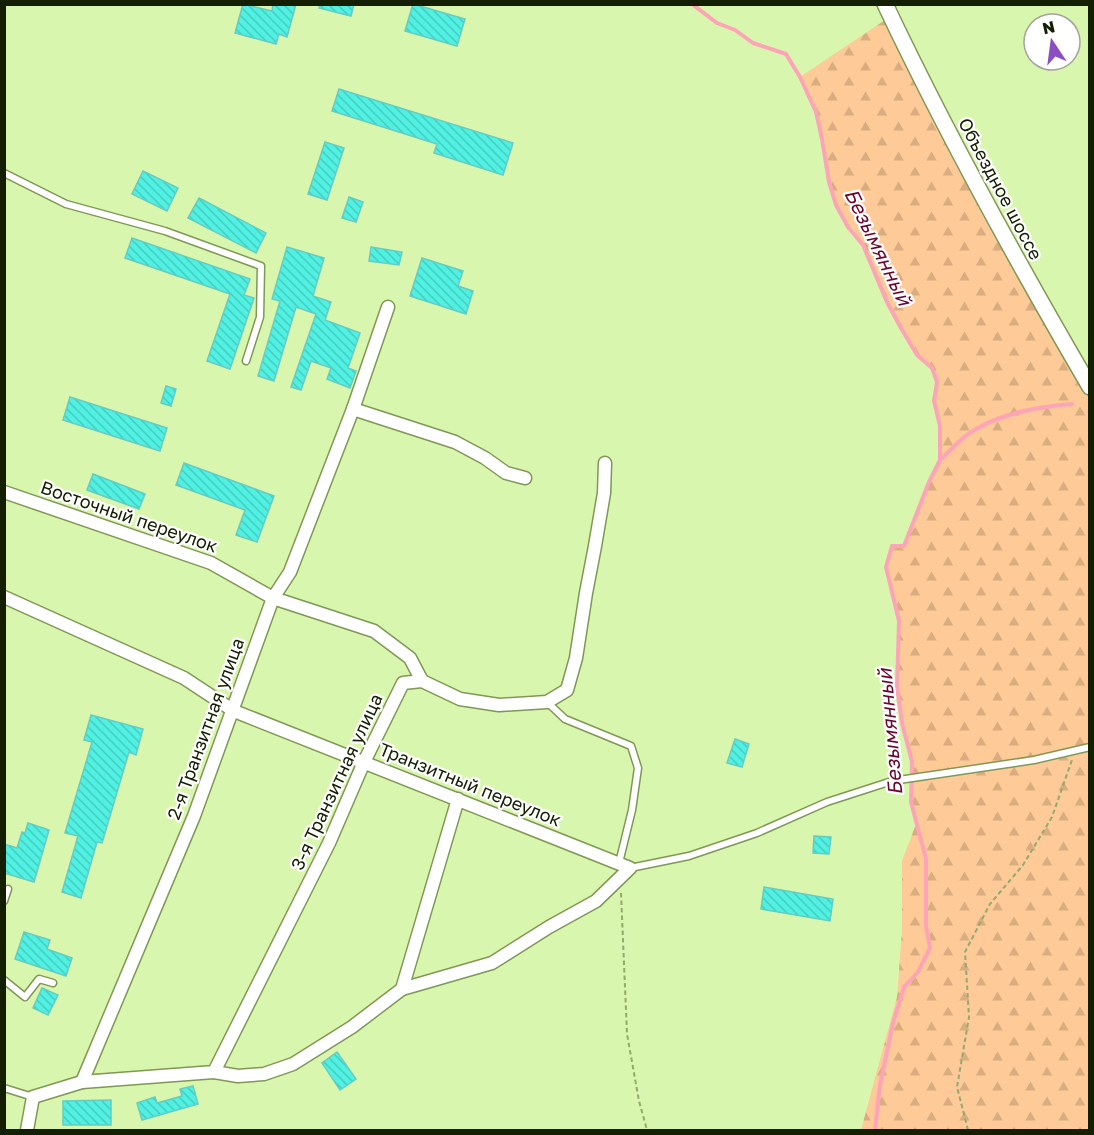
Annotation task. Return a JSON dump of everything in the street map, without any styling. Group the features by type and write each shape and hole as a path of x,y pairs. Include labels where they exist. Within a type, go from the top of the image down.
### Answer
{"street":[{"name":"Объездное шоссе","path":"890,8 945,127 1024,274 1089,387"},
{"name":"2-я Транзитная улица","path":"82,1082 194,816 234,711 273,598 290,572 353,409 388,307"},
{"path":"353,409 455,442 485,458 506,473 525,478"},
{"path":"422,681 460,699 499,705 547,702 567,690 576,658 604,493 605,463"},
{"name":"Восточный переулок","path":"4,492 211,563 273,598 374,632 410,658 422,681"},
{"name":"Транзитный переулок","path":"4,597 184,678 234,711 625,865"},
{"name":"3-я Транзитная улица","path":"214,1072 329,843 364,762 403,683 422,681"},
{"path":"402,989 458,800"},
{"path":"27,1131 33,1097 82,1082 214,1072 238,1076 264,1074 293,1064 352,1028 402,989 492,963 596,901 620,878 625,865"}],"lane":[{"path":"4,173 66,204 165,231 261,266 260,317 246,362"},
{"path":"547,702 565,719 631,746 638,768 625,865 688,856 757,832 827,802 892,781 1035,760 1089,747"},
{"path":"4,901 8,889"},
{"path":"4,980 25,998 39,979 53,983"},
{"path":"4,1088 33,1097"}],"path":[{"path":"968,1131 957,1087 969,1017 965,952 990,904 1023,865 1052,817 1075,750"},
{"path":"620,878 627,1034 647,1131"}],"green space":[{"path":"891,16 1089,387 1089,1130 861,1130 897,997 902,930 902,861 916,824 911,802 912,762 902,723 897,687 899,621 886,567 892,546 905,546 929,482 940,460 940,426 934,401 937,382 932,368 917,355 901,328 887,302 863,245 848,227 836,205 829,182 816,112 800,77"}],"building":[{"path":"243,4 272,11 273,4 296,4 287,37 279,34 276,44 235,33"},
{"path":"320,4 354,4 351,16 319,8"},
{"path":"413,4 465,19 457,46 405,31"},
{"path":"339,89 513,143 503,175 434,153 437,144 332,111"},
{"path":"325,142 344,148 327,200 308,194"},
{"path":"143,171 178,188 167,211 132,194"},
{"path":"349,197 363,202 356,222 342,218"},
{"path":"199,198 266,233 256,253 188,218"},
{"path":"132,238 250,279 244,295 254,298 230,369 207,361 230,294 125,258"},
{"path":"287,247 324,258 313,296 331,302 325,320 360,333 348,368 356,371 350,388 327,379 331,368 311,361 301,390 291,387 316,314 296,307 274,381 258,376 280,301 272,299"},
{"path":"371,247 402,252 399,265 369,261"},
{"path":"422,258 463,271 458,286 473,291 466,314 410,296"},
{"path":"166,386 176,389 171,406 161,403"},
{"path":"70,397 167,428 160,451 63,420"},
{"path":"184,463 274,496 257,542 236,535 245,510 176,485"},
{"path":"93,474 145,494 139,509 87,490"},
{"path":"91,715 143,729 136,755 129,752 102,843 97,842 81,898 62,892 78,836 65,833 92,742 84,740"},
{"path":"735,739 749,744 742,767 727,763"},
{"path":"28,823 49,830 34,882 4,873 4,844 17,848 22,832 25,833"},
{"path":"814,836 831,837 829,854 813,853"},
{"path":"764,887 833,899 830,921 761,909"},
{"path":"24,932 50,940 47,949 72,958 66,976 15,959"},
{"path":"42,988 58,995 48,1015 33,1008"},
{"path":"337,1052 356,1079 340,1090 322,1063"},
{"path":"193,1086 198,1104 142,1120 137,1103 155,1097 157,1103 182,1096 180,1089"},
{"path":"111,1100 111,1125 63,1125 63,1101"}],"waterway":[{"name":"Безымянный","path":"692,4 717,23 735,30 753,43 786,54 800,77 816,112 829,182 836,205 848,227 863,245 887,302 901,328 917,355 932,368 937,382 934,401 940,426 940,460 904,546 892,546 886,567 899,621 897,687 902,723 912,762 911,802 926,859 926,926 930,948 918,972 904,987 893,1023 880,1085 875,1130"},
{"path":"940,460 964,437 1002,417 1044,407 1072,404"}]}
